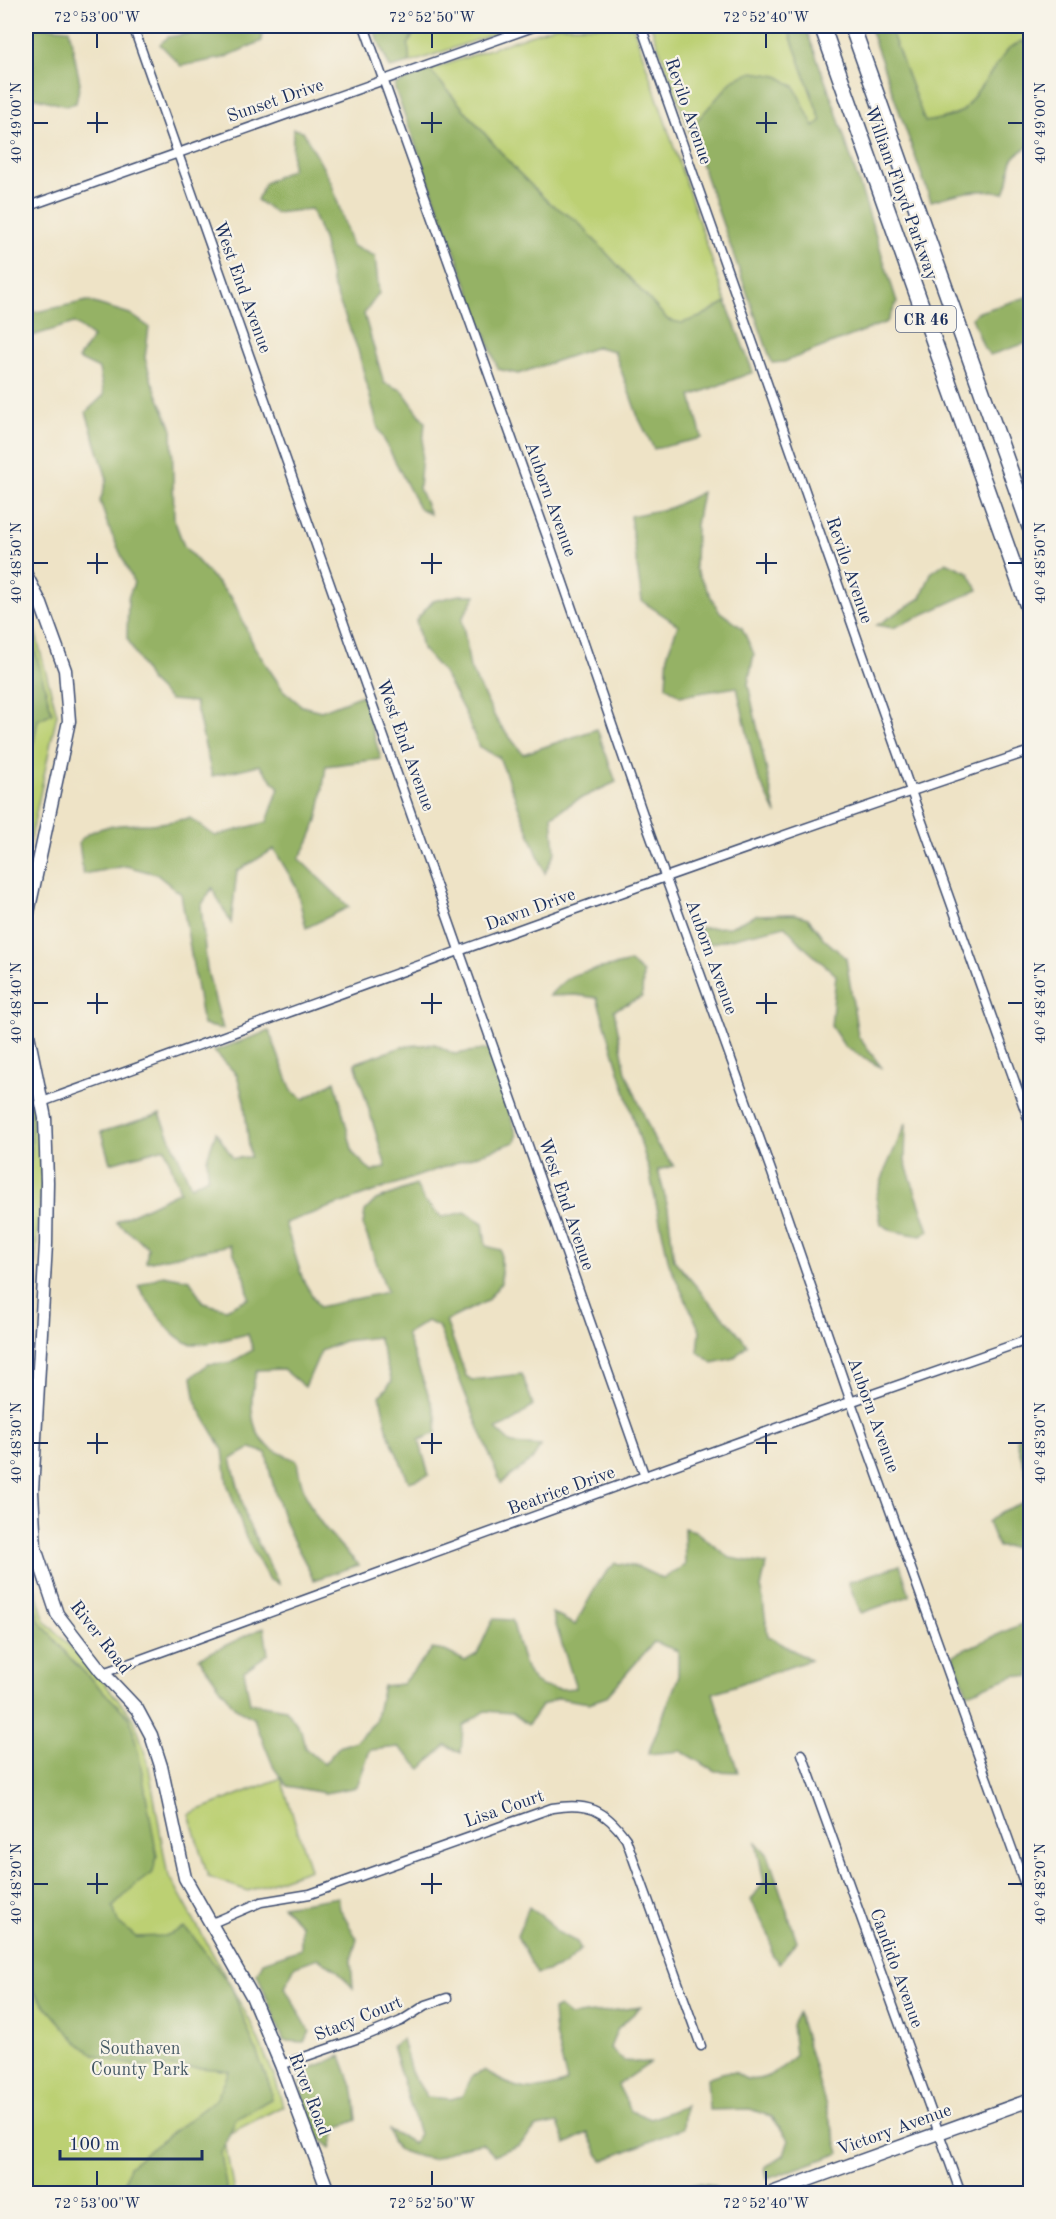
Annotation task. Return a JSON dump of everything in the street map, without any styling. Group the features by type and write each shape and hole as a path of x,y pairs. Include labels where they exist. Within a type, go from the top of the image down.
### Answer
{"highway":[{"name":"William Floyd Parkway","path":"822,26 1030,612"},
{"name":"William Floyd Parkway","path":"852,26 1030,527"}],"street":[{"name":"West End Avenue","path":"133,26 645,1477"},
{"name":"Auborn Avenue","path":"364,26 546,534 851,1402 1030,1899"},
{"name":"Sunset Drive","path":"26,207 536,26"},
{"name":"Revilo Avenue","path":"641,26 1030,1124"},
{"path":"26,575 41,604 65,670 69,721 26,922"},
{"name":"Dawn Drive","path":"42,1102 666,878 1030,751"},
{"name":"River Road","path":"26,1025 45,1118 48,1182 32,1491 35,1548 57,1614 103,1673 137,1709 151,1735 161,1766 185,1878 252,1996 281,2065 329,2193"},
{"name":"Beatrice Drive","path":"103,1673 1030,1339"},
{"name":"Candido Avenue","path":"802,1754 961,2193"},
{"name":"Lisa Court","path":"210,1924 261,1902 310,1894 552,1808 579,1805 590,1807 611,1820 626,1839 701,2046"},
{"name":"Stacy Court","path":"281,2065 365,2036 401,2021 426,2005 447,1998"},
{"name":"Victory Avenue","path":"769,2193 1030,2100"}],"green space":[{"path":"199,26 263,26 262,41 223,58 181,66 160,44 168,37 198,32"},
{"path":"372,26 417,26 408,45 410,63 390,68"},
{"path":"417,26 517,26 410,63 408,45"},
{"path":"556,26 633,26 726,302 700,317 682,324 668,320 577,221 547,201 516,170 430,70"},
{"path":"651,26 787,26 821,121 814,128 692,126 691,135"},
{"path":"787,26 805,26 834,105 897,302 887,322 784,362 772,363 691,135 692,126 734,79 753,72 778,76 794,86 814,127 821,121"},
{"path":"869,26 889,26 925,122 950,117 963,111 1009,48 1022,41 1030,45 1030,145 1021,151 1012,162 1004,193 976,191 931,201"},
{"path":"889,26 1024,26 1030,45 1022,41 1009,48 963,111 936,121 925,122"},
{"path":"26,27 69,29 80,83 76,103 66,106 29,96 26,101"},
{"path":"430,70 516,170 547,201 577,221 668,320 682,323 700,317 726,302 753,372 691,396 702,438 654,449 638,417 614,351 597,347 518,374 498,369 395,89 395,85"},
{"path":"293,129 303,131 331,182 352,246 375,256 379,293 364,314 384,383 402,390 425,422 419,488 430,514 419,508 378,428 358,350 332,283 323,239 311,209 276,213 257,200 265,183 292,169"},
{"path":"1030,296 1030,342 990,355 984,348 972,318 976,313"},
{"path":"87,301 130,314 149,327 145,358 152,382 172,429 174,519 184,546 233,600 255,648 283,690 302,706 321,711 362,695 381,759 326,766 316,824 299,859 349,907 306,928 296,886 274,849 237,871 231,923 212,888 201,906 207,970 223,1029 203,1025 181,894 156,874 126,866 83,874 79,842 93,831 112,826 156,824 190,818 215,836 267,822 279,788 259,765 212,776 195,702 170,700 150,681 127,638 128,598 134,583 108,526 100,501 107,479 86,412 104,395 99,369 78,359 93,337 74,323 26,338 26,314"},
{"path":"702,492 696,525 695,568 719,611 742,628 754,654 748,684 776,814 756,773 737,687 680,696 666,686 668,652 678,625 642,601 630,516 670,508"},
{"path":"946,562 968,572 978,590 893,628 877,625 921,598 931,573"},
{"path":"459,595 476,595 462,619 470,668 497,721 523,754 597,729 616,782 575,801 552,816 555,852 545,873 499,757 479,747 465,713 443,672 422,649 416,620 433,601"},
{"path":"26,598 57,714 26,860"},
{"path":"26,628 32,639 52,713 38,720 26,780"},
{"path":"794,914 808,918 824,939 846,958 858,1036 882,1068 845,1047 831,1026 836,975 804,947 785,926 709,944 698,928 730,927 756,915"},
{"path":"630,962 643,973 642,997 614,1010 626,1072 655,1142 674,1166 658,1170 668,1208 674,1260 747,1345 734,1358 713,1363 698,1352 700,1331 669,1264 649,1170 597,998 576,995 549,996 564,981 577,974"},
{"path":"269,1031 292,1091 304,1099 335,1081 353,1153 372,1172 386,1167 355,1063 405,1046 435,1044 454,1054 489,1049 517,1136 515,1142 285,1223 303,1280 319,1307 387,1292 363,1225 365,1211 376,1200 416,1185 425,1202 442,1217 465,1212 483,1223 486,1246 501,1250 501,1283 487,1301 446,1321 466,1376 472,1380 522,1374 533,1405 512,1422 496,1429 512,1444 541,1446 532,1460 501,1483 438,1326 427,1321 406,1334 437,1418 436,1433 419,1440 429,1475 409,1482 388,1433 380,1396 392,1381 378,1337 344,1341 321,1351 305,1387 283,1369 257,1370 252,1399 256,1430 268,1446 297,1461 305,1492 318,1518 326,1530 359,1565 313,1580 282,1515 266,1453 251,1448 231,1459 247,1521 279,1584 269,1580 246,1538 227,1483 223,1450 196,1403 192,1377 208,1364 230,1363 253,1350 248,1334 209,1343 188,1343 173,1334 138,1286 163,1275 190,1280 203,1303 226,1309 249,1298 245,1277 230,1245 146,1262 148,1247 116,1222 180,1191 165,1148 110,1163 101,1132 160,1114 191,1186 208,1177 207,1158 216,1132 233,1158 250,1157 244,1101 237,1075 214,1051"},
{"path":"26,1064 35,1102 42,1177 26,1371"},
{"path":"26,1088 31,1112 32,1138 26,1188"},
{"path":"906,1123 905,1162 929,1231 921,1236 893,1231 881,1224 876,1197"},
{"path":"1030,1431 1030,1485 1016,1439"},
{"path":"1030,1485 1030,1547 998,1547 988,1522 1001,1512 1024,1502"},
{"path":"684,1528 695,1531 730,1558 766,1564 761,1588 768,1636 810,1660 713,1693 738,1772 715,1771 681,1751 648,1754 678,1678 678,1651 654,1642 606,1697 589,1703 558,1698 541,1706 528,1725 512,1713 485,1711 463,1726 461,1753 446,1745 421,1769 399,1747 370,1750 357,1787 325,1793 287,1786 274,1768 254,1719 234,1707 199,1658 264,1627 268,1654 244,1671 250,1703 286,1709 301,1730 305,1748 324,1764 339,1747 356,1741 375,1722 383,1686 402,1684 432,1649 445,1651 465,1661 477,1654 493,1619 512,1620 527,1671 535,1682 550,1688 576,1688 552,1613 575,1625 599,1581 615,1563 638,1567 663,1579 685,1565"},
{"name":"Southaven County Park","path":"26,1560 45,1621 95,1672 134,1719 148,1762 167,1871 250,2021 275,2078 283,2106 224,2136 234,2193 26,2193"},
{"path":"900,1565 910,1596 861,1613 848,1582"},
{"name":"Southaven County Park","path":"26,1581 40,1622 72,1660 130,1718 157,1856 153,1872 133,1887 113,1907 118,1922 136,1937 165,1936 184,1928 192,1935 231,1986 272,2092 271,2099 236,2119 221,2153 227,2193 122,2193 129,2166 217,2098 229,2071 132,2065 96,2055 74,2038 26,1983"},
{"path":"1030,1616 1030,1677 1016,1675 967,1693 953,1655 1026,1622"},
{"path":"281,1778 310,1869 248,1891 208,1877 189,1814"},
{"path":"756,1842 768,1855 797,1941 779,1963 772,1955 770,1938 751,1900 764,1882"},
{"path":"338,1897 340,1909 357,1939 351,1960 353,1988 336,1969 318,1958 295,1966 285,1988 310,2032 304,2042 284,2041 257,1974 263,1962 301,1949 301,1925 282,1906"},
{"path":"529,1907 548,1921 557,1932 577,1942 581,1949 563,1966 537,1974 517,1936"},
{"path":"559,2007 570,2016 641,2007 618,2028 610,2048 624,2061 650,2063 618,2085 631,2111 651,2119 685,2106 683,2128 602,2161 588,2133 566,2144 558,2123 537,2127 519,2145 494,2155 482,2143 461,2147 432,2159 399,2150 392,2142 389,2130 413,2143 419,2134 392,2046 402,2039 411,2072 427,2097 451,2099 462,2096 472,2076 484,2071 505,2083 524,2088 554,2086 567,2082 555,2034 553,2010"},
{"path":"798,2013 840,2153 767,2179 765,2167 784,2155 789,2140 772,2117 750,2109 709,2110 707,2078 731,2072 754,2079 768,2076 780,2069 795,2055 792,2025"},
{"path":"341,2056 354,2091 357,2120 337,2128 331,2148 316,2135 304,2103 299,2073"},
{"path":"697,2183 712,2185 722,2193 665,2193"}]}
